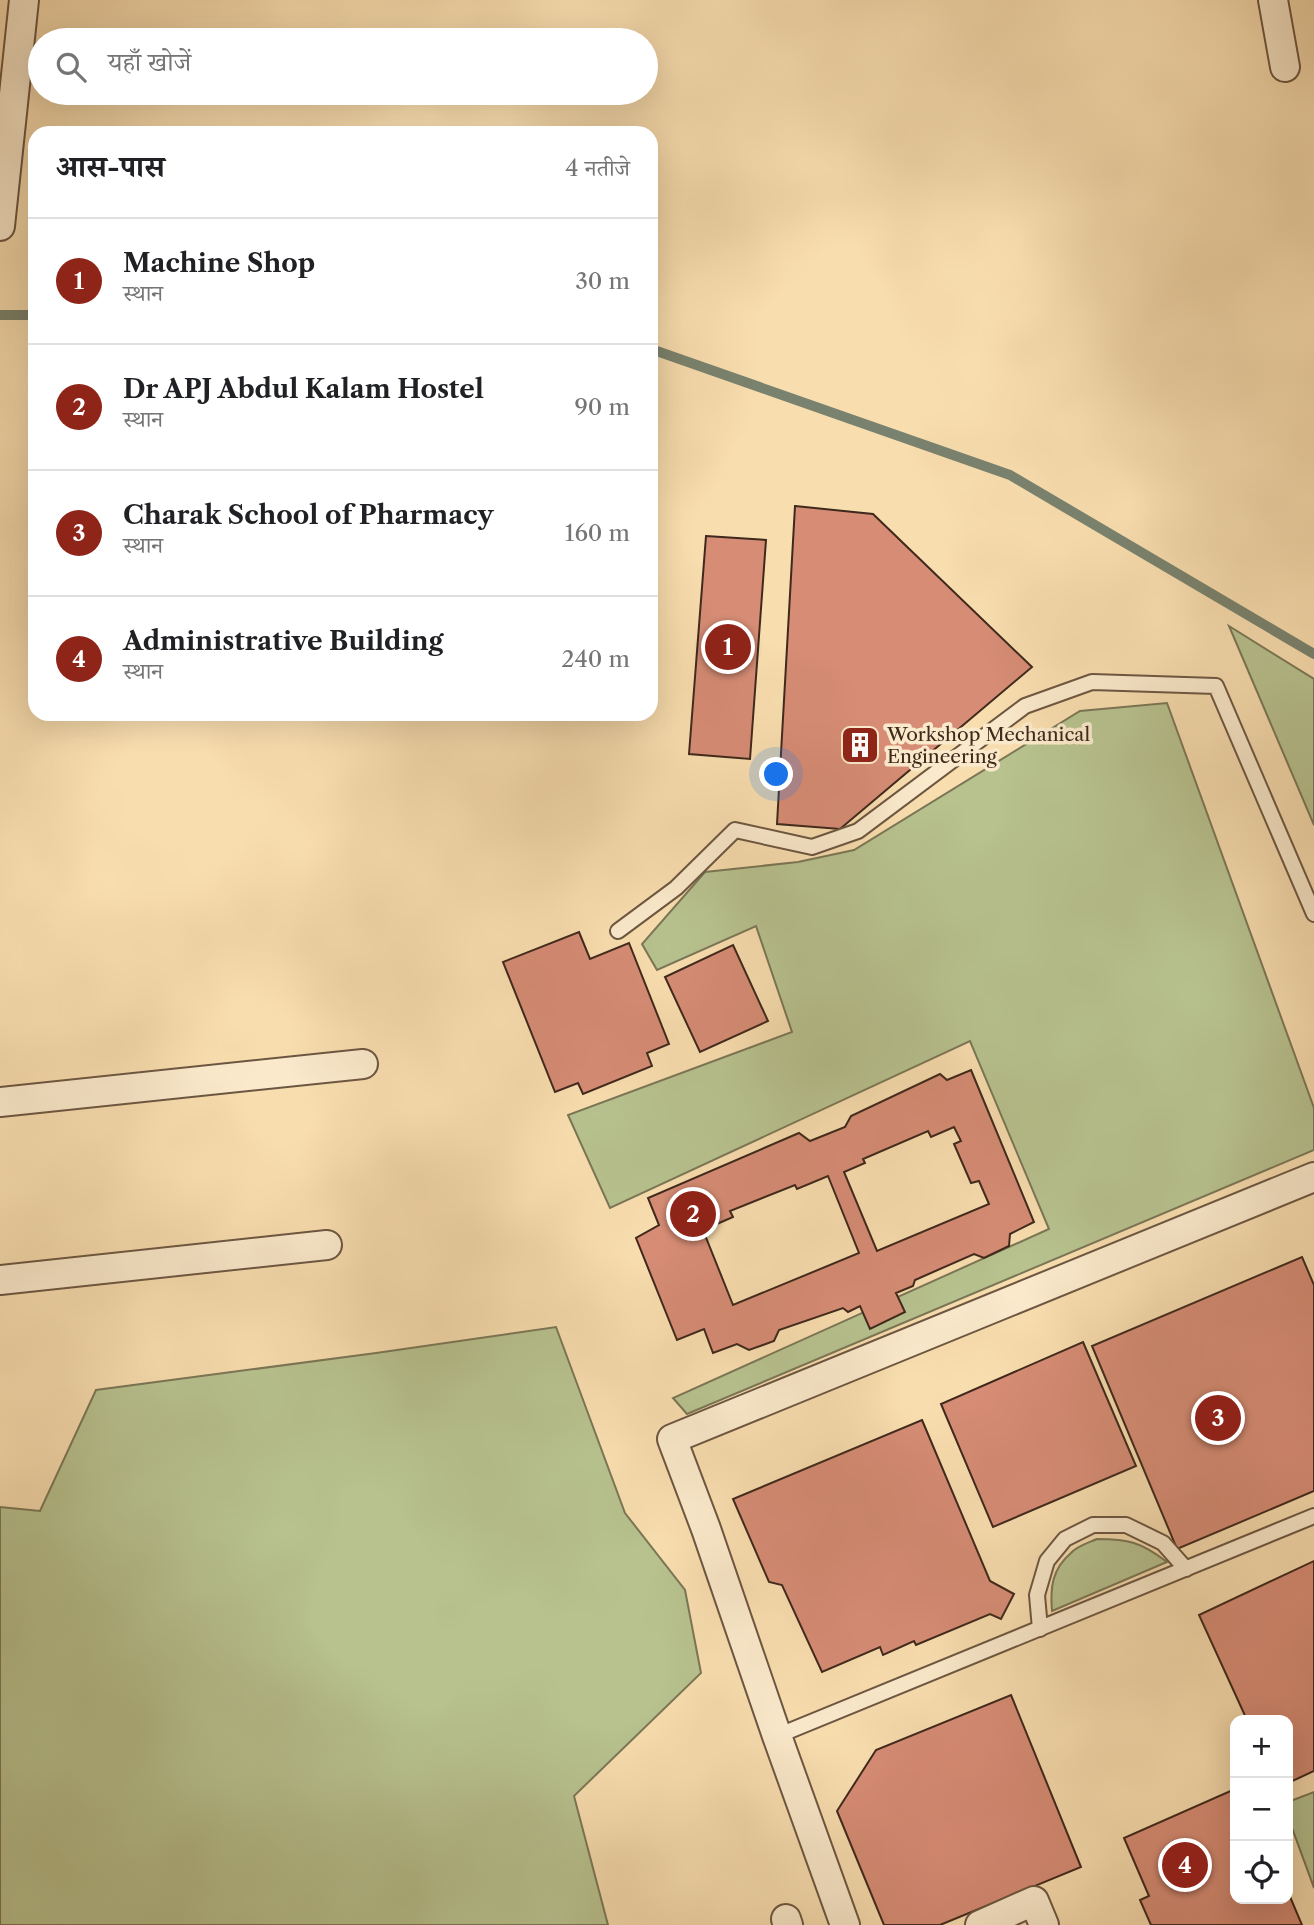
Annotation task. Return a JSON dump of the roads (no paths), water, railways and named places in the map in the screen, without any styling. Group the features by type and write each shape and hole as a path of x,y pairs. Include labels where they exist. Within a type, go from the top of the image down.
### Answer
{"street":[{"path":"0,226 24,0"},
{"path":"1273,0 1285,66"},
{"path":"0,1102 363,1064"},
{"path":"845,1925 673,1439 1314,1177"},
{"path":"0,1280 327,1245"},
{"path":"980,1925 1034,1901 1044,1925"}],"lane":[{"path":"618,931 676,888 735,830 812,847 858,831 1025,706 1092,682 1216,686 1314,914"},
{"path":"777,1736 1314,1516"},
{"path":"1040,1629 1037,1595 1047,1561 1065,1539 1093,1525 1126,1525 1163,1544 1186,1569"}],"waterway":[{"path":"0,315 28,315"},
{"path":"658,351 1010,475 1314,654"}],"place":[{"name":"Machine Shop","path":"728,647"},
{"name":"Workshop Mechanical Engineering","path":"860,745"},
{"name":"Dr APJ Abdul Kalam Hostel","path":"693,1214"},
{"name":"Charak School of Pharmacy","path":"1218,1418"},
{"name":"Administrative Building","path":"1185,1865"}]}
